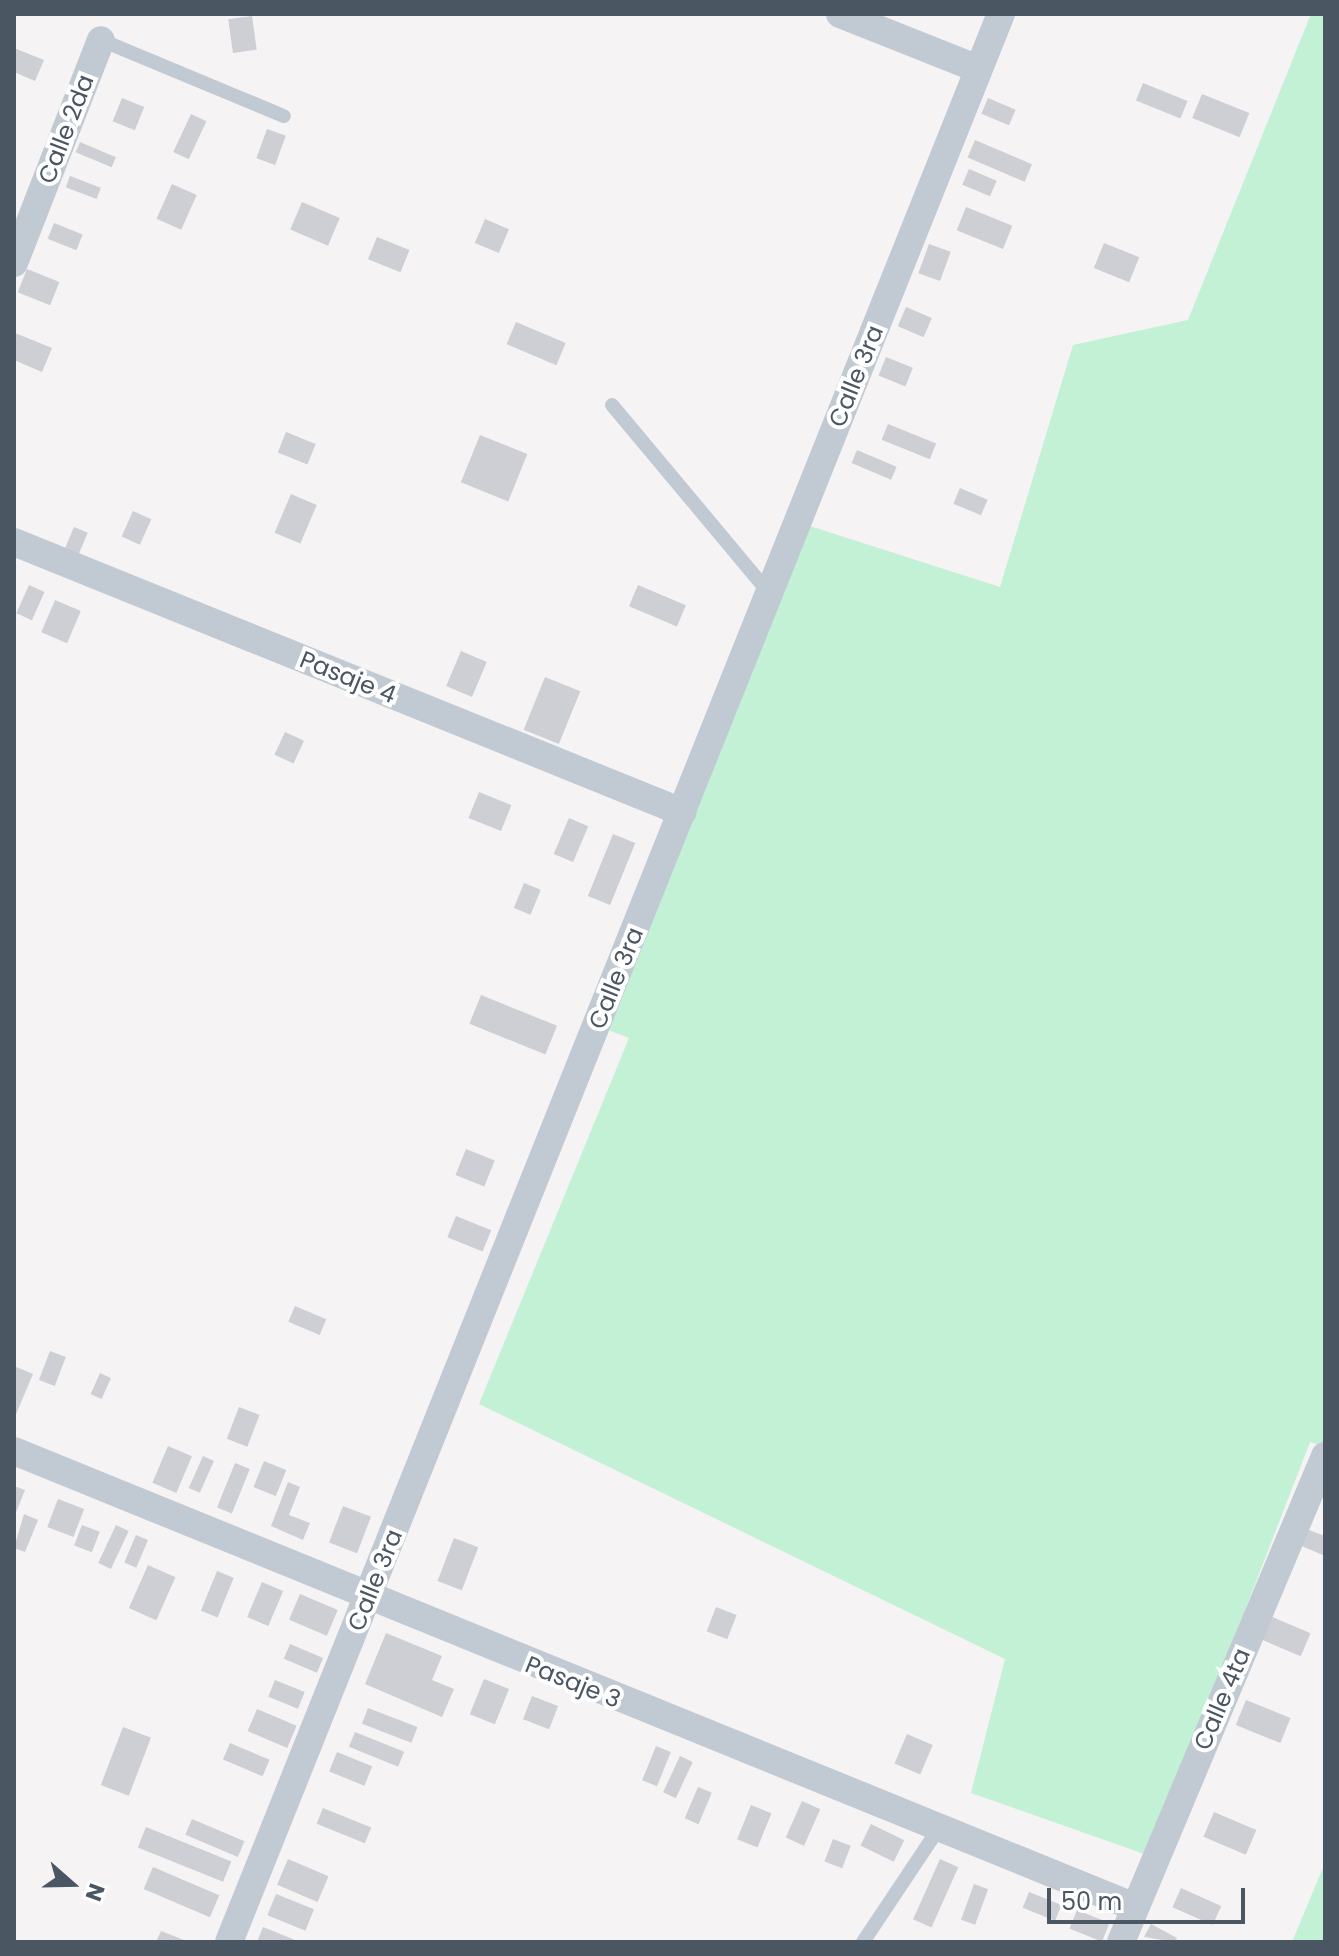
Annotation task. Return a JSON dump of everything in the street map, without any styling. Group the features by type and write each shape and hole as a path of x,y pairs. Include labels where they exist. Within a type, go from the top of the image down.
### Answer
{"street":[{"path":"840,14 978,69"},
{"name":"Calle 3ra","path":"229,1942 1001,14"},
{"name":"Calle 2da","path":"14,263 101,40"},
{"name":"Pasaje 4","path":"14,542 682,812"},
{"name":"Pasaje 3","path":"14,1451 367,1600 1135,1907"},
{"name":"Calle 4ta","path":"1121,1942 1325,1456"}],"lane":[{"path":"101,40 284,116"},
{"path":"612,405 769,593"},
{"path":"863,1942 939,1828"}],"green space":[{"path":"1311,14 1325,14 1325,1447 1310,1442 1150,1856 971,1793 1005,1659 479,1404 629,1038 600,1027 788,519 1000,587 1073,345 1188,320"},
{"path":"1325,1863 1325,1942 1292,1942"}],"building":[{"path":"252,16 257,50 233,53 228,19"},
{"path":"14,48 44,60 35,81 14,72"},
{"path":"1143,83 1188,101 1180,119 1136,101"},
{"path":"1202,94 1249,113 1240,137 1192,118"},
{"path":"122,98 144,107 135,130 113,121"},
{"path":"988,98 1016,110 1009,125 981,114"},
{"path":"191,114 206,121 189,159 173,152"},
{"path":"267,129 286,136 275,165 256,158"},
{"path":"975,140 1032,164 1025,182 968,157"},
{"path":"80,142 116,157 112,167 76,152"},
{"path":"969,169 997,181 990,196 962,185"},
{"path":"70,176 101,188 97,199 66,187"},
{"path":"172,184 197,195 181,230 157,219"},
{"path":"302,202 340,218 328,246 290,230"},
{"path":"966,207 1012,226 1003,249 957,230"},
{"path":"485,219 509,229 499,253 475,243"},
{"path":"54,223 83,235 76,250 48,239"},
{"path":"377,237 409,250 400,272 368,259"},
{"path":"1104,243 1139,257 1129,282 1094,268"},
{"path":"929,244 951,252 940,281 918,273"},
{"path":"27,269 59,282 50,305 18,292"},
{"path":"906,307 932,318 924,337 898,326"},
{"path":"516,322 566,343 556,365 507,344"},
{"path":"15,333 52,348 42,372 14,360"},
{"path":"886,357 913,368 905,386 879,376"},
{"path":"888,424 936,443 930,459 882,440"},
{"path":"286,432 316,444 307,464 278,452"},
{"path":"480,435 527,454 508,501 461,482"},
{"path":"857,450 897,467 891,480 852,463"},
{"path":"960,488 988,500 981,515 953,504"},
{"path":"291,494 317,505 300,544 275,533"},
{"path":"133,511 151,519 140,545 122,537"},
{"path":"74,527 88,533 78,556 64,550"},
{"path":"29,585 45,592 32,620 16,613"},
{"path":"638,585 686,605 677,626 629,606"},
{"path":"55,600 81,611 67,643 41,632"},
{"path":"461,651 487,662 472,697 446,686"},
{"path":"545,677 580,691 559,744 524,730"},
{"path":"285,732 304,741 293,764 274,755"},
{"path":"479,792 511,805 501,831 469,818"},
{"path":"569,818 588,826 573,862 554,854"},
{"path":"613,834 635,843 610,905 588,896"},
{"path":"524,883 541,890 531,915 514,908"},
{"path":"481,995 557,1026 545,1054 469,1024"},
{"path":"466,1149 495,1161 484,1187 456,1175"},
{"path":"456,1216 491,1230 483,1252 447,1237"},
{"path":"295,1306 326,1319 320,1335 288,1322"},
{"path":"50,1351 66,1357 55,1386 39,1380"},
{"path":"14,1366 33,1374 14,1419"},
{"path":"100,1373 111,1378 102,1399 91,1394"},
{"path":"239,1407 260,1415 247,1447 227,1439"},
{"path":"168,1446 192,1456 176,1493 152,1483"},
{"path":"203,1456 214,1461 200,1493 189,1488"},
{"path":"264,1461 286,1470 276,1496 254,1487"},
{"path":"235,1463 250,1469 232,1513 217,1508"},
{"path":"288,1482 300,1487 289,1515 310,1523 303,1540 271,1526"},
{"path":"14,1486 25,1490 14,1517"},
{"path":"58,1499 84,1509 73,1537 47,1527"},
{"path":"343,1506 371,1517 357,1553 329,1542"},
{"path":"24,1514 38,1520 25,1552 14,1548"},
{"path":"82,1525 100,1532 92,1552 74,1546"},
{"path":"116,1525 129,1531 111,1569 98,1563"},
{"path":"1304,1528 1325,1536 1325,1556 1297,1544"},
{"path":"136,1535 148,1540 136,1568 124,1563"},
{"path":"454,1538 478,1547 462,1590 438,1581"},
{"path":"148,1565 175,1577 156,1620 129,1608"},
{"path":"217,1571 234,1578 218,1618 201,1611"},
{"path":"262,1582 283,1591 268,1626 247,1617"},
{"path":"300,1594 338,1610 327,1636 289,1620"},
{"path":"716,1607 737,1615 727,1639 707,1631"},
{"path":"1270,1616 1311,1633 1301,1656 1260,1639"},
{"path":"386,1633 442,1656 432,1680 454,1689 442,1717 365,1684"},
{"path":"290,1644 323,1658 317,1673 284,1659"},
{"path":"484,1679 509,1689 495,1724 470,1714"},
{"path":"275,1680 305,1692 298,1709 268,1697"},
{"path":"532,1696 558,1706 549,1729 523,1719"},
{"path":"1246,1700 1291,1718 1280,1743 1236,1725"},
{"path":"368,1708 417,1727 411,1743 362,1724"},
{"path":"257,1709 297,1726 287,1748 248,1731"},
{"path":"123,1727 151,1738 129,1796 101,1785"},
{"path":"355,1732 404,1752 398,1767 349,1747"},
{"path":"907,1734 933,1745 920,1774 894,1763"},
{"path":"230,1743 270,1760 263,1776 223,1760"},
{"path":"656,1746 671,1752 657,1786 642,1780"},
{"path":"337,1752 372,1766 364,1786 329,1771"},
{"path":"680,1756 693,1762 676,1798 663,1792"},
{"path":"698,1787 712,1793 699,1824 685,1818"},
{"path":"802,1801 820,1809 804,1846 786,1838"},
{"path":"751,1805 771,1813 758,1848 737,1839"},
{"path":"323,1808 371,1827 365,1843 317,1824"},
{"path":"1214,1812 1256,1830 1246,1855 1203,1837"},
{"path":"192,1819 244,1841 238,1857 185,1835"},
{"path":"871,1824 904,1840 894,1862 860,1846"},
{"path":"146,1827 231,1861 223,1882 138,1847"},
{"path":"833,1839 851,1846 842,1868 824,1861"},
{"path":"288,1859 329,1876 318,1902 277,1885"},
{"path":"940,1859 958,1867 931,1927 913,1919"},
{"path":"153,1867 219,1895 210,1917 144,1889"},
{"path":"974,1884 988,1889 975,1925 961,1920"},
{"path":"1181,1888 1221,1906 1213,1925 1172,1907"},
{"path":"1029,1892 1061,1905 1055,1921 1023,1908"},
{"path":"276,1894 314,1909 305,1931 267,1915"},
{"path":"1077,1910 1109,1923 1102,1942 1070,1929"},
{"path":"1151,1924 1177,1938 1175,1942 1144,1937"},
{"path":"263,1927 300,1942 257,1942"},
{"path":"161,1931 189,1942 156,1942"}]}
